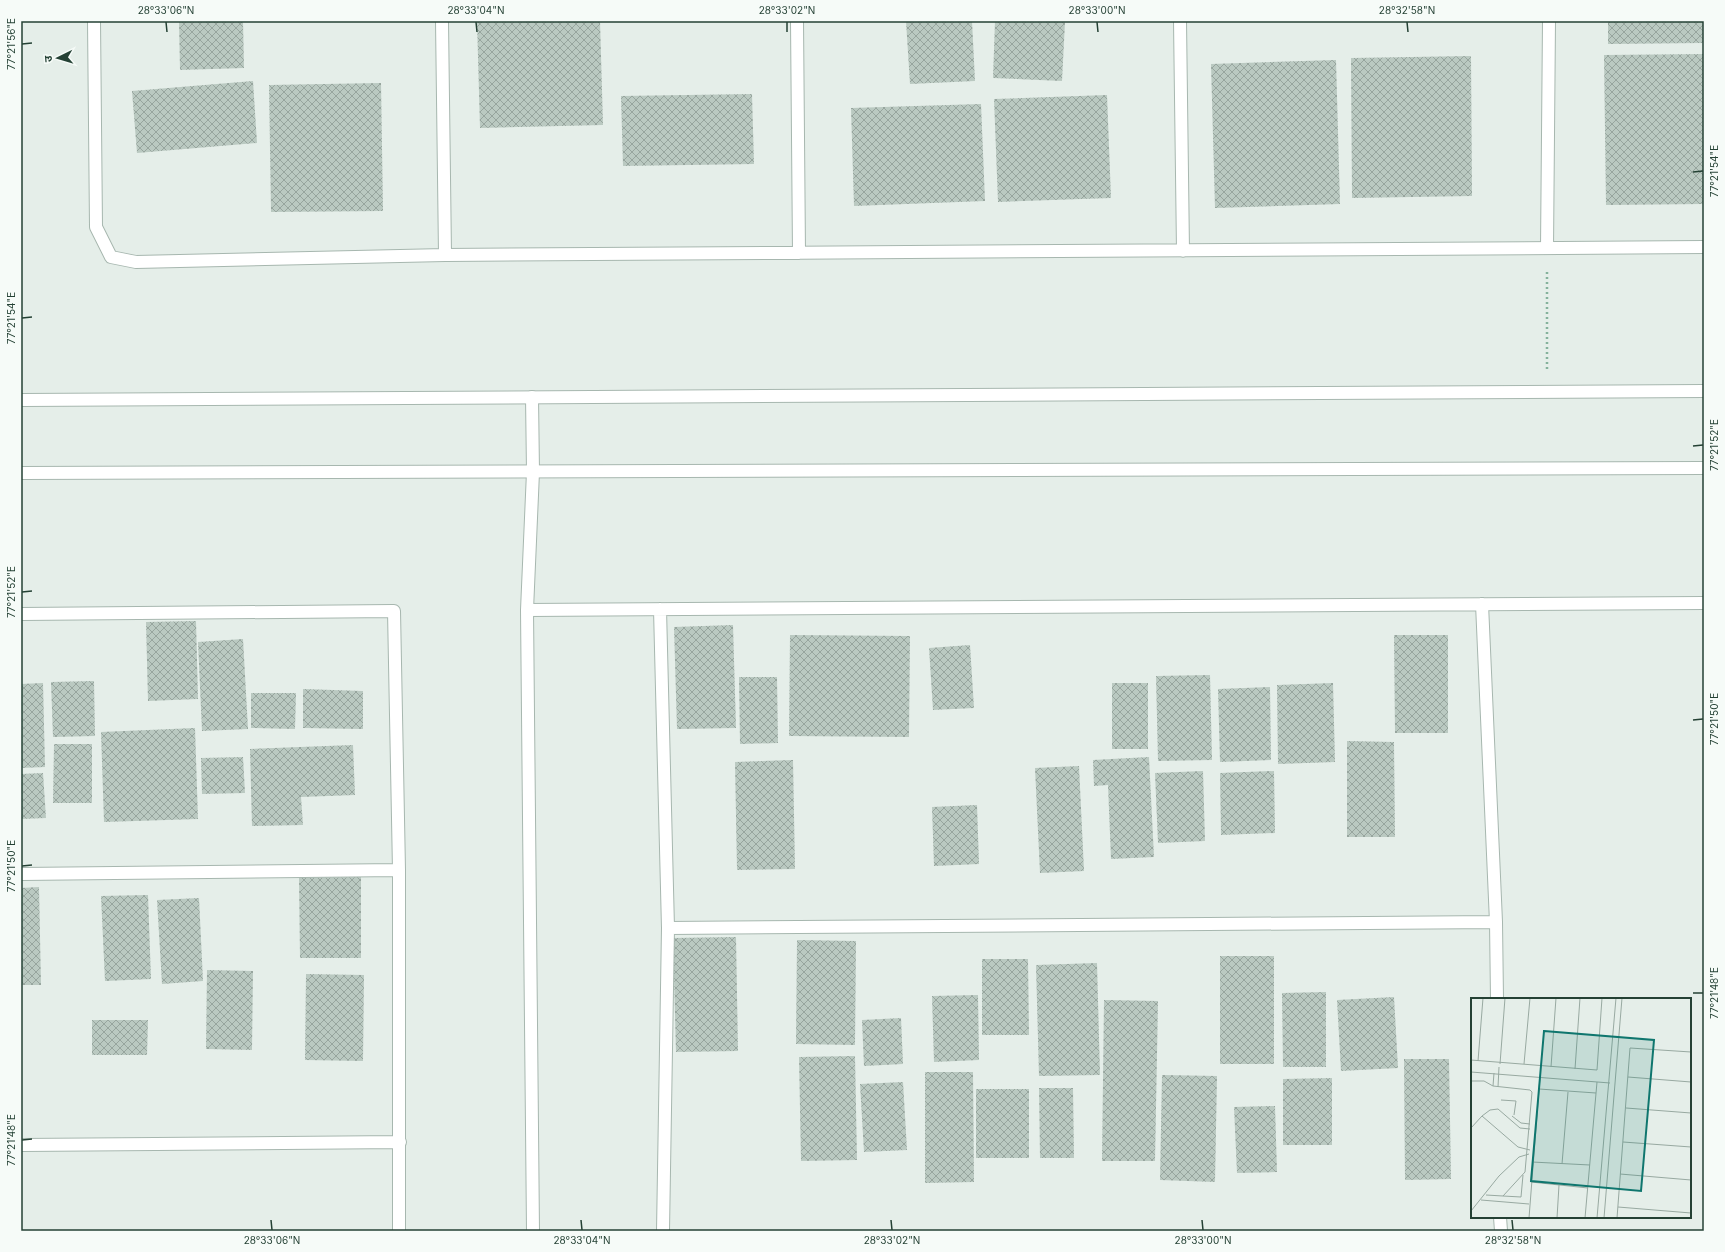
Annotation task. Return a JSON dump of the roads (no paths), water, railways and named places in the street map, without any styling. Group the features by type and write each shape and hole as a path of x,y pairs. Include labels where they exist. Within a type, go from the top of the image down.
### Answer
{"street":[{"path":"94,21 96,227 111,257 136,262 445,255 1704,247"},
{"path":"442,21 445,255"},
{"path":"798,21 799,253"},
{"path":"1180,21 1183,251"},
{"path":"1547,248 1549,21"},
{"path":"21,400 1704,391"},
{"path":"532,397 533,472 527,610 533,1231"},
{"path":"21,473 1704,468"},
{"path":"527,610 1704,603"},
{"path":"1482,604 1496,922 1497,998"},
{"path":"660,609 668,928 663,1231"},
{"path":"21,614 394,611 399,870 399,1231"},
{"path":"21,874 399,870"},
{"path":"668,928 1496,922"},
{"path":"21,1145 400,1142"},
{"path":"1500,1218 1501,1231"}]}
